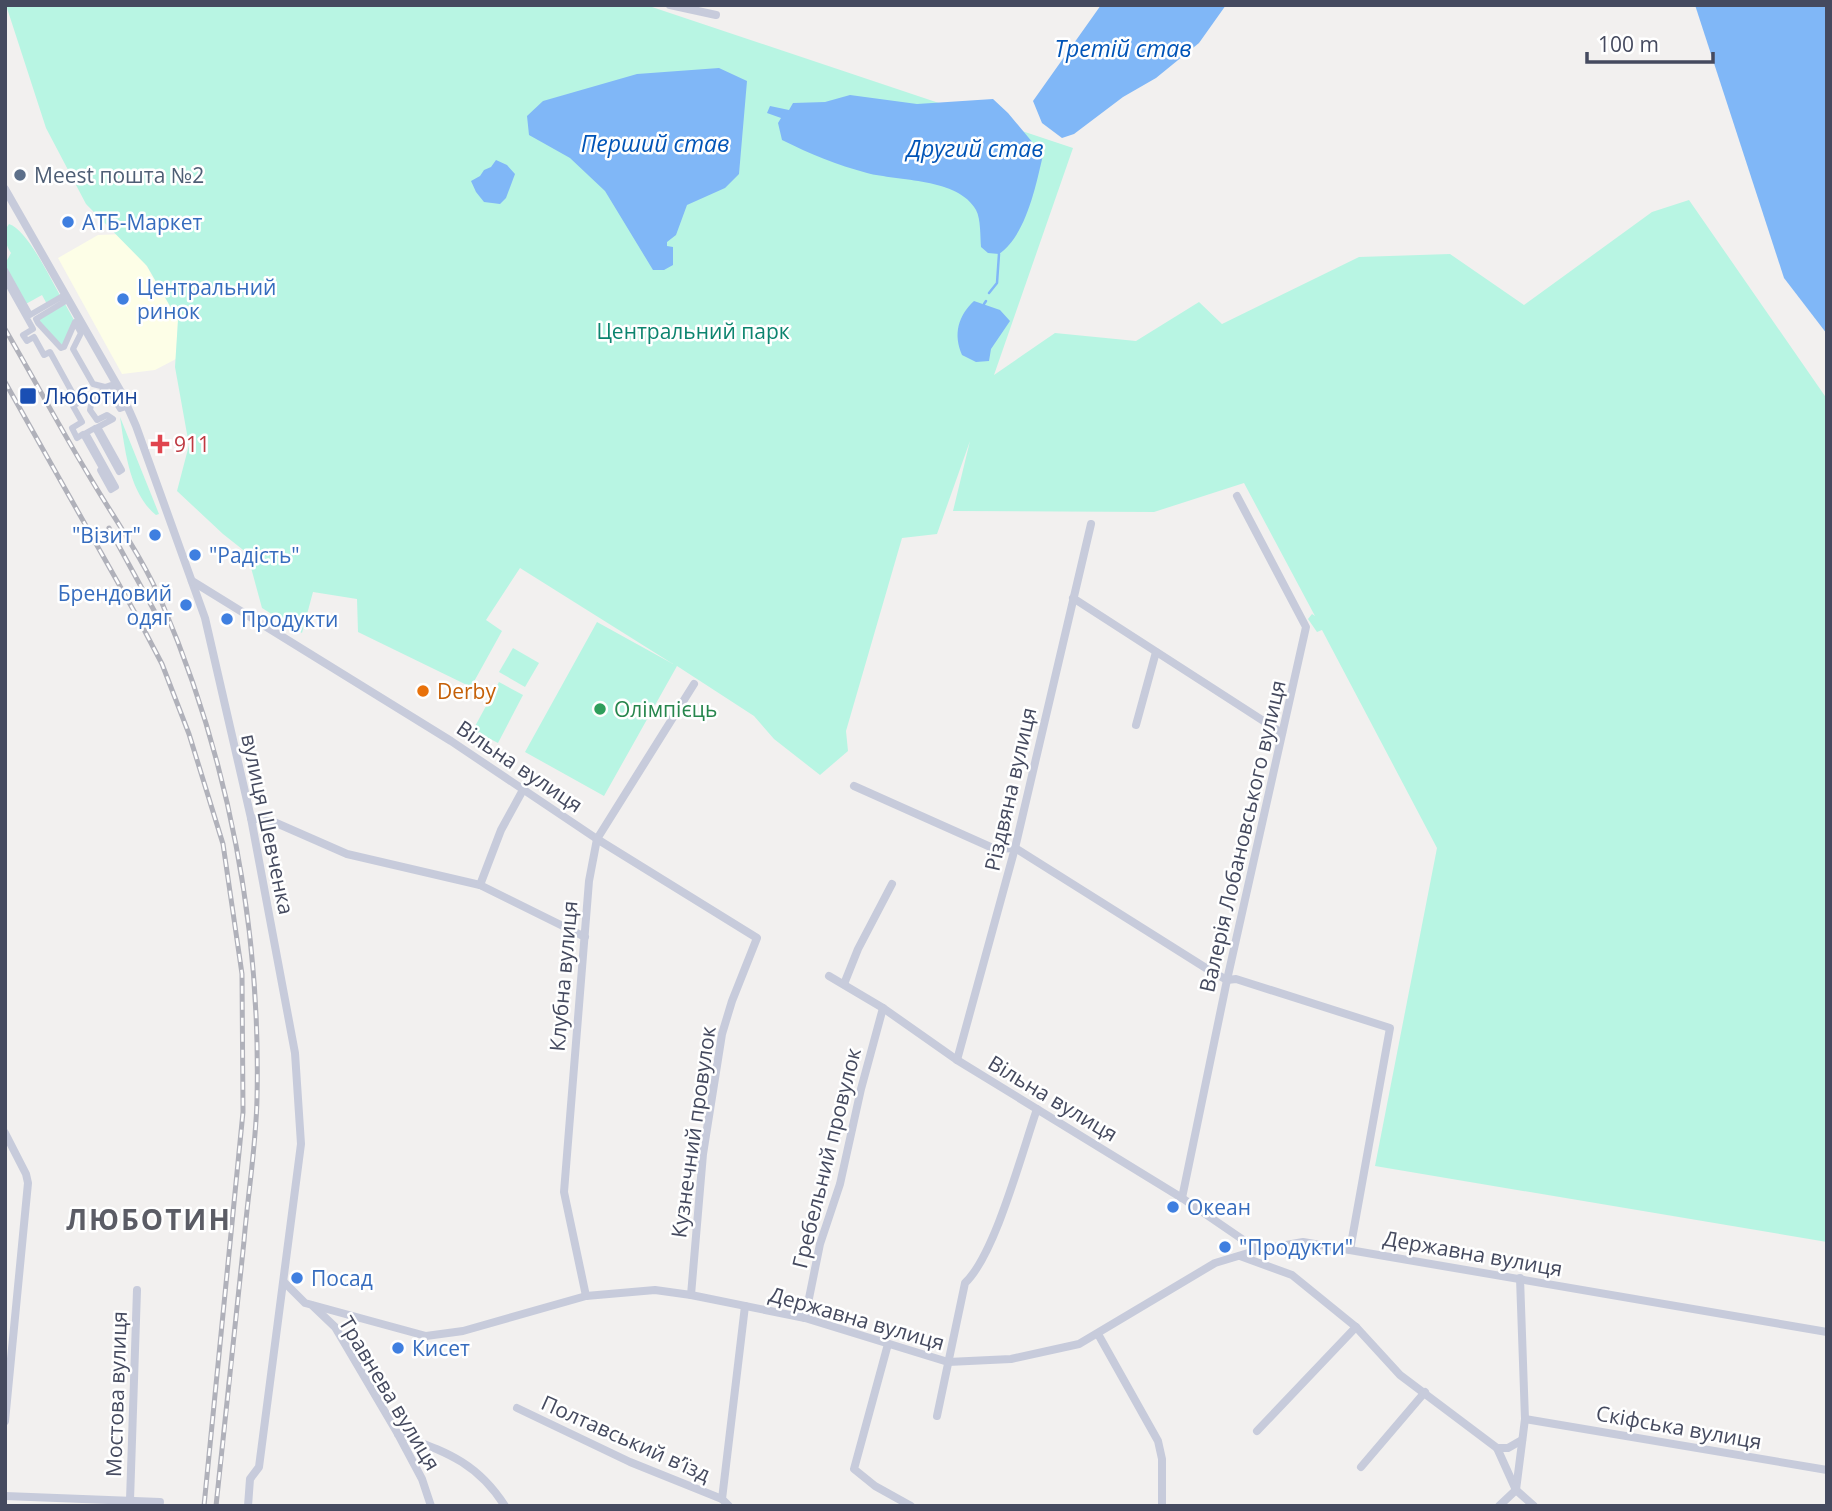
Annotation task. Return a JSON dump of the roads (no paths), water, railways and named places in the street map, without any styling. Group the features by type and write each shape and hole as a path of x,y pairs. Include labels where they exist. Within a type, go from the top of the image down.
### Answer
{"street":[{"path":"670,5 716,15"},
{"name":"вулиця Шевченка","path":"5,189 121,392 141,439 205,618 251,818 295,1053 301,1144 259,1467 250,1479 247,1506"},
{"path":"5,270 30,315 61,297 64,302 36,319 38,323 61,348 64,347 75,322 81,332 73,349 93,384 111,386 122,408 120,409 111,394 103,390 90,410 97,420 105,415 113,419 98,427 122,470 119,471 95,428 86,433 116,487 111,490 83,434 77,438 72,428 82,422 73,406 78,403 50,352 44,355 34,337 27,341 23,335 33,329 5,279"},
{"name":"Валерія Лобановського вулиця","path":"1182,1198 1227,979 1307,627 1237,496"},
{"name":"Різдвяна вулиця","path":"957,1060 1015,848 1091,524"},
{"name":"Вільна вулиця","path":"192,581 524,788 597,839 757,938"},
{"path":"1073,598 1282,733"},
{"path":"1136,725 1156,652"},
{"name":"Клубна вулиця","path":"586,1296 564,1192 589,881 597,839 694,684"},
{"path":"854,786 995,849 1015,848 1227,979 1236,979 1390,1028 1350,1250"},
{"path":"480,885 502,830 524,788"},
{"path":"251,818 274,822 347,854 480,885 585,937"},
{"path":"844,984 858,949 892,884"},
{"name":"Кузнечний провулок","path":"691,1294 704,1154 722,1034 757,938"},
{"name":"Вільна вулиця","path":"829,976 883,1008 957,1060 1182,1198 1258,1250"},
{"name":"Гребельний провулок","path":"805,1318 820,1244 840,1184 861,1089 883,1008"},
{"path":"937,1416 965,1283 974,1275 995,1233 1037,1109"},
{"path":"5,1133 28,1183 5,1421"},
{"name":"Державна вулиця","path":"284,1282 305,1303 426,1336 463,1331 586,1296 655,1290 691,1294 805,1318 948,1362 1011,1359 1079,1344 1215,1263 1258,1250 1303,1242 1827,1332"},
{"path":"1240,1256 1292,1275 1356,1327 1400,1376 1497,1447 1516,1490 1534,1506"},
{"path":"1499,1506 1516,1490 1525,1419 1520,1279"},
{"name":"Мостова вулиця","path":"130,1500 137,1290"},
{"name":"Травнева вулиця","path":"310,1304 335,1327 398,1434 422,1479 431,1506"},
{"path":"729,1506 722,1499 745,1306"},
{"path":"1257,1431 1356,1327"},
{"path":"1098,1334 1158,1441 1162,1459 1162,1506"},
{"path":"888,1344 854,1469 875,1486 911,1506"},
{"path":"1361,1467 1425,1392"},
{"name":"Полтавський в’їзд","path":"517,1408 629,1462 722,1499"},
{"name":"Скіфська вулиця","path":"1525,1419 1827,1470"},
{"path":"398,1434 451,1454 469,1466 505,1506"},
{"path":"1497,1447 1516,1446 1522,1440"},
{"path":"5,1496 160,1502"}],"water":[{"name":"Третій став","path":"1101,5 1226,5 1199,43 1156,78 1123,97 1074,134 1062,138 1042,123 1033,101"},
{"path":"1695,5 1827,5 1827,334 1784,278"},
{"name":"Перший став","path":"719,68 747,81 739,174 725,188 687,205 676,235 667,242 667,246 673,247 673,265 664,270 653,270 605,191 570,158 529,135 527,116 543,101 637,74"},
{"name":"Другий став","path":"850,95 917,104 993,99 1008,113 1043,155 1023,223 1008,246 999,254 988,253 981,247 978,214 968,200 956,192 926,182 867,173 813,154 782,140 778,123 781,118 767,113 770,106 789,110 793,103 825,102"},
{"path":"496,160 507,165 515,174 506,198 500,204 484,202 471,181 491,167"},
{"path":"974,301 1000,310 1010,321 991,349 989,361 976,362 962,355 959,347 961,319"}],"waterway":[{"path":"989,293 997,283 999,254"}],"railway":[{"path":"5,329 77,456 137,554 162,603 206,722 236,846 253,972 257,1099 254,1152 216,1506"},
{"path":"5,382 162,664 189,734 223,844 242,974 243,1112 204,1506"},
{"path":"109,528 156,614"}],"place":[{"name":"Meest пошта №2","path":"20,175"},
{"name":"АТБ-Маркет","path":"68,222"},
{"name":"Центральний ринок","path":"123,299"},
{"name":"Люботин","path":"28,396"},
{"name":"911","path":"160,444"},
{"name":"\"Візит\"","path":"155,535"},
{"name":"\"Радість\"","path":"195,555"},
{"name":"Брендовий одяг","path":"186,605"},
{"name":"Продукти","path":"227,619"},
{"name":"Derby","path":"423,691"},
{"name":"Олімпієць","path":"600,709"},
{"name":"Океан","path":"1173,1207"},
{"name":"\"Продукти\"","path":"1225,1247"},
{"name":"Посад","path":"297,1278"},
{"name":"Кисет","path":"398,1348"}],"district":[{"name":"ЛЮБОТИН","path":"149,1219"}],"park label":[{"name":"Центральний парк","path":"693,331"}]}
